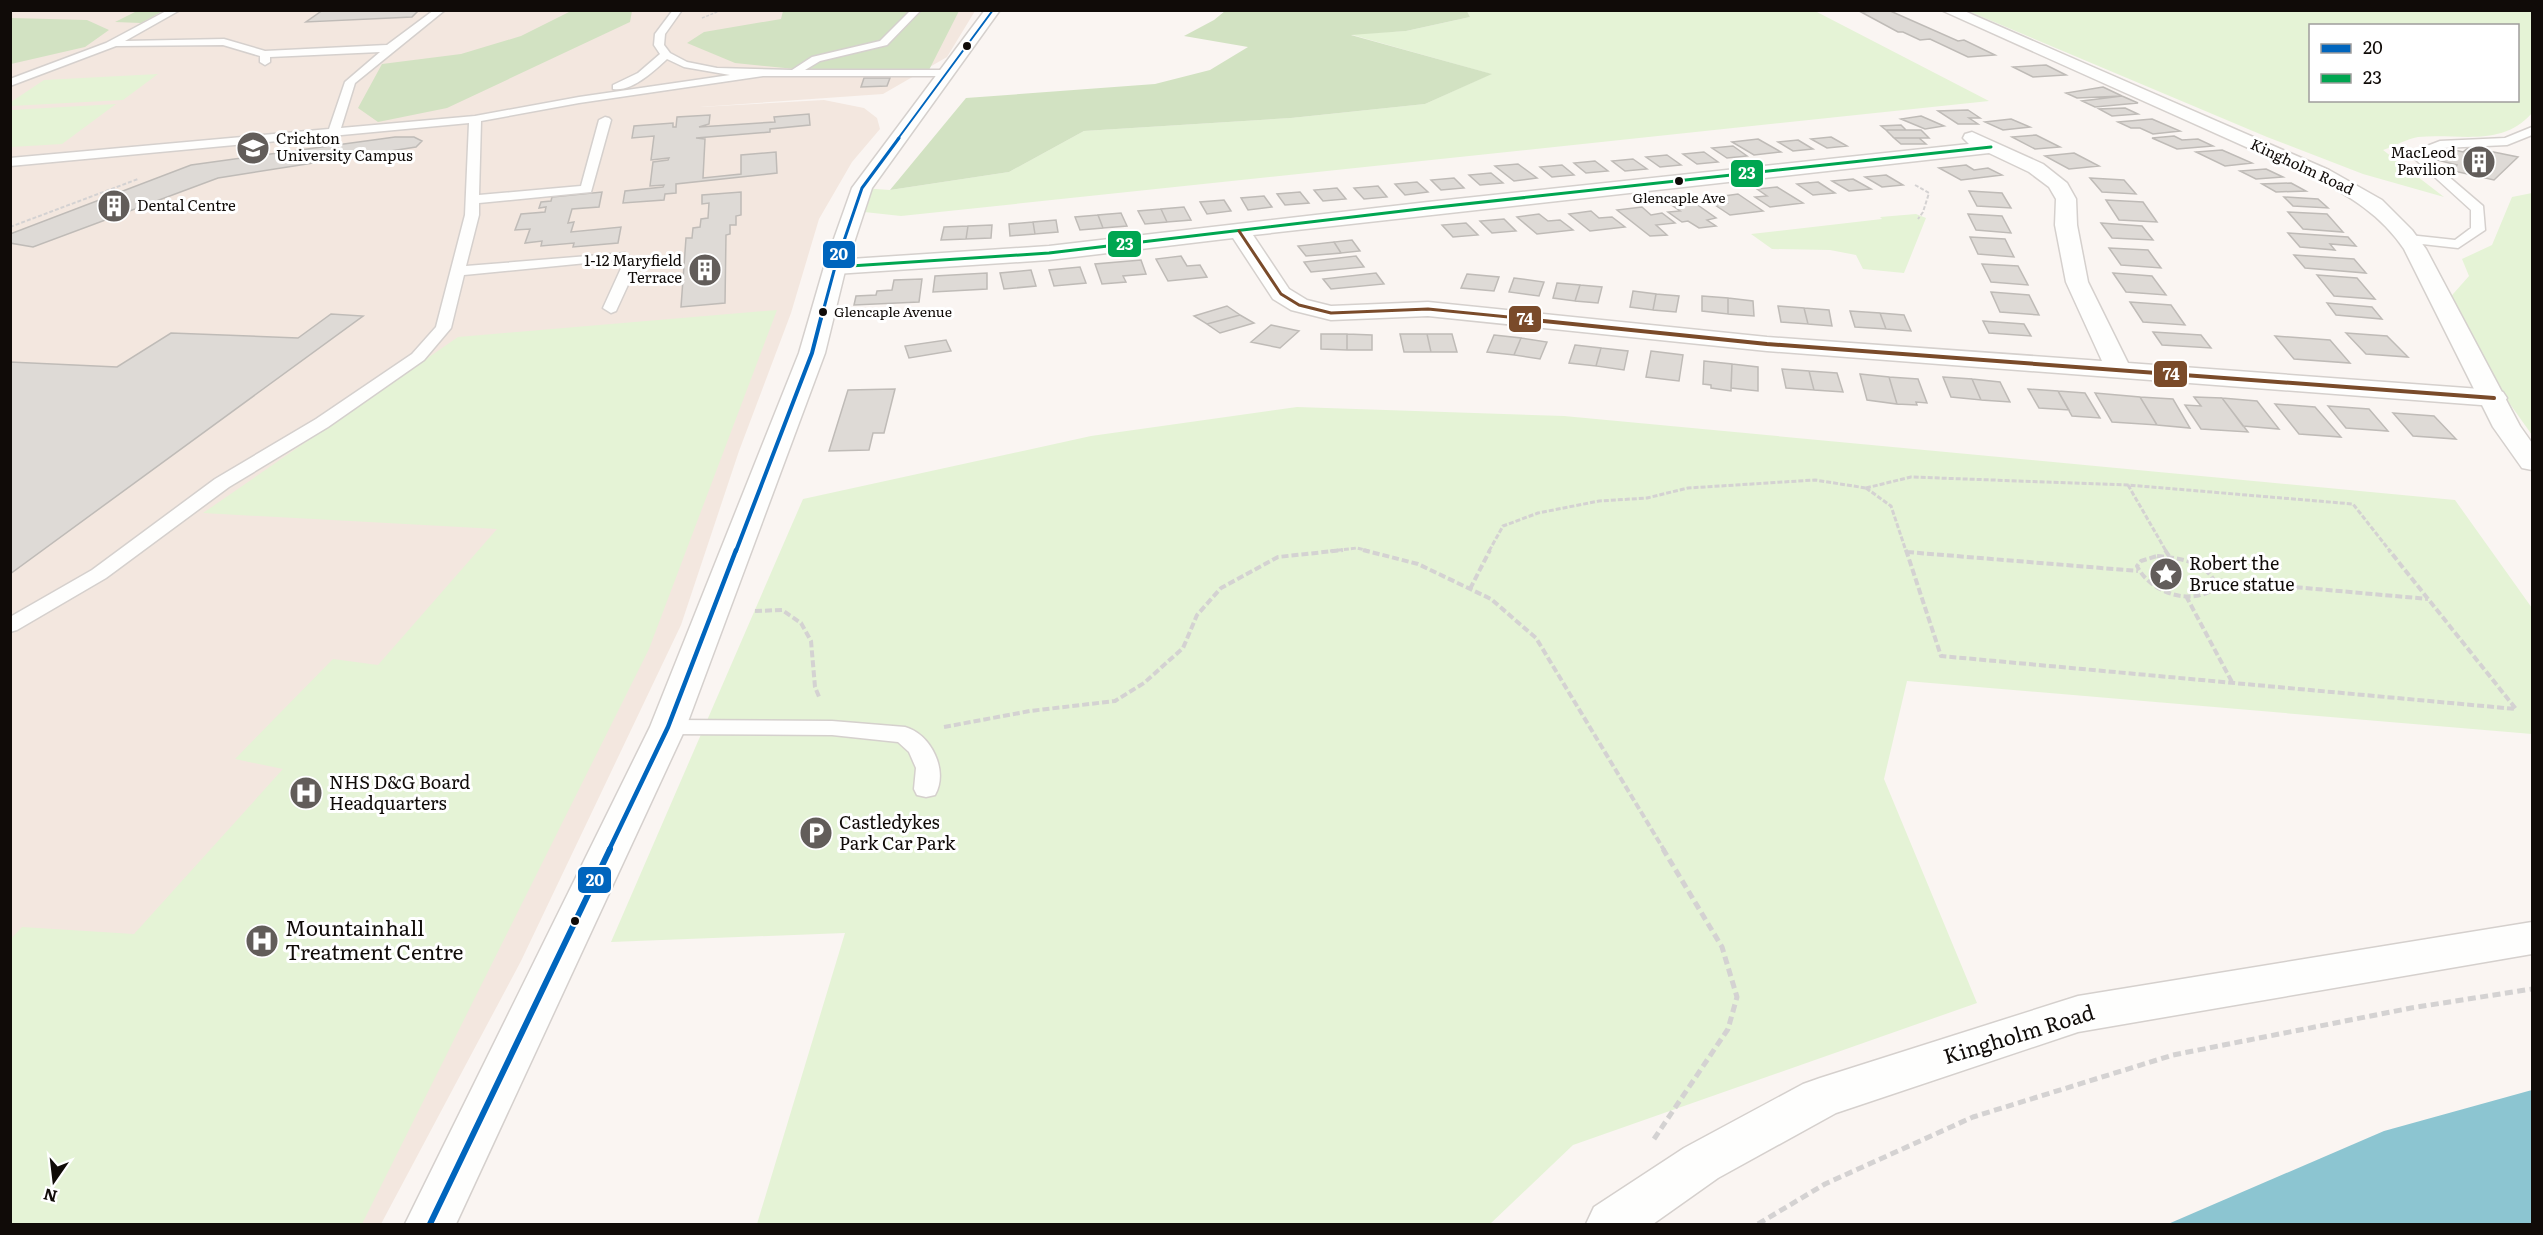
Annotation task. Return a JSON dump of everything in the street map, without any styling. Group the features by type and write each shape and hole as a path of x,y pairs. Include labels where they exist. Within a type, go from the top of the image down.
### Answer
{"main road":[{"path":"430,1224 668,727 812,353 835,267 862,188 993,10"},
{"name":"Kingholm Road","path":"1948,10 2322,174 2378,203 2409,239 2494,398 2507,427 2532,462"},
{"path":"1968,135 2036,168 2057,183 2066,199 2066,225 2078,282 2120,372"},
{"path":"835,267 1049,253 1428,208 1990,147"},
{"path":"1239,231 1281,294 1299,304 1331,313 1428,309 1767,344 2494,398"},
{"name":"Kingholm Road","path":"1612,1224 1701,1163 1821,1098 2078,1014 2532,938"}],"lane":[{"path":"10,83 113,44 176,10"},
{"path":"334,132 350,82 390,48 441,10"},
{"path":"678,10 660,34 659,45 666,55 684,64 717,71 763,73 946,73"},
{"path":"793,73 816,59 883,43 917,10"},
{"path":"113,44 224,42 265,58 390,48"},
{"path":"597,97 642,75 666,55"},
{"path":"10,162 475,119 597,97 763,73"},
{"path":"10,75 29,76"},
{"path":"10,626 99,574 222,483 322,423 418,357 444,328 472,215 475,119"},
{"path":"472,200 586,189 605,120"},
{"path":"2409,239 2458,244 2478,230 2478,209 2422,160 2426,151 2440,145 2507,141 2532,131"},
{"path":"10,167 29,160"},
{"path":"458,271 620,256 631,263 611,308"},
{"path":"668,727 832,728 905,735 919,748 928,768 926,789"}],"path":[{"path":"10,227 177,164 198,145"},
{"path":"1470,589 1485,556 1503,526 1539,513 1599,501 1647,498 1688,488 1722,484 1815,480 1866,488 1911,477 2127,485 2353,504 2516,709 1941,656 1892,506 1866,488"},
{"path":"2127,485 2169,556"},
{"path":"905,735 1030,711 1115,701 1144,683 1183,648 1197,615 1221,588 1278,557 1357,548 1418,564 1491,599 1536,638 1722,947 1737,997 1728,1029 1661,1125"},
{"path":"1907,552 2138,571"},
{"path":"2157,556 2169,556 2193,563 2211,574 2217,586 2207,595 2186,596 2150,584 2138,571 2137,566 2141,561 2157,556"},
{"path":"2216,580 2428,599"},
{"path":"2186,596 2232,683"},
{"path":"755,611 782,610 801,623 811,641 815,687 832,728"},
{"path":"1758,1224 1825,1184 1973,1117 2173,1055 2411,1008 2532,989"}],"shaded area":[{"name":"Mountainhall Treatment Centre","path":"10,11 975,11 947,57 883,94 700,107 824,100 864,108 877,118 880,129 852,162 819,219 791,313 739,451 681,625 521,961 381,1224 11,1224"}],"green space":[{"path":"573,10 632,11 630,22 447,108 378,122 358,108 382,64 461,54 521,36"},
{"path":"137,11 163,11 141,23 115,22"},
{"path":"783,11 959,11 929,70 835,73 735,63 687,43 704,32 781,19"},
{"path":"1225,11 1467,11 1470,17 1406,31 1351,35 1492,74 1425,104 1291,118 1084,131 1009,172 890,190 966,98 1155,84 1210,70 1248,47 1184,36 1214,20"},
{"path":"1467,11 1815,11 1989,101 901,216 855,211 862,188 890,190 1009,172 1084,131 1291,118 1425,104 1491,74 1349,34 1406,31 1470,17"},
{"path":"1968,11 2532,11 2532,113 2520,124 2493,135 2418,137 2383,150 2444,197 2363,174 2267,137"},
{"path":"11,18 87,20 109,30 85,47 11,64"},
{"path":"158,74 123,100 11,106 11,102 44,80"},
{"path":"116,104 62,144 11,147 11,110"},
{"path":"2532,193 2532,435 2470,348 2446,302 2469,276 2462,259 2492,245 2512,197"},
{"path":"1916,214 1926,218 1904,273 1863,269 1856,255 1830,250 1772,249 1751,234 1882,219 1880,217"},
{"path":"777,310 649,649 362,1224 11,1224 10,940 22,927 134,934 283,769 235,759 333,659 378,665 497,529 203,513 458,337"},
{"path":"1297,407 1564,416 2455,500 2532,608 2532,734 1907,681 1884,779 1977,1003 1573,1145 1490,1224 757,1224 845,933 611,942 803,499 1091,436"}],"water":[{"path":"2532,1090 2532,1224 2168,1224 2384,1131"}],"building":[{"path":"323,10 419,10 412,17 306,22"},
{"path":"1888,10 1958,41 1964,40 1995,55 1968,57 1930,39 1920,40 1898,32 1861,12"},
{"path":"2046,65 2066,75 2033,77 2013,67"},
{"path":"864,78 890,78 887,86 861,87"},
{"path":"2103,87 2122,96 2077,98 2066,93"},
{"path":"2122,96 2138,103 2095,107 2082,101"},
{"path":"2125,108 2138,114 2112,116 2099,109"},
{"path":"1968,110 1980,118 1969,118 1978,124 1958,124 1938,111"},
{"path":"809,114 810,125 770,129 770,132 696,138 705,139 703,178 741,174 741,155 776,152 777,173 676,184 676,193 665,194 664,200 623,203 625,191 663,187 664,185 650,186 653,162 669,158 651,160 654,136 632,138 634,126 673,123 673,127 676,127 677,117 710,115 709,124 699,127 775,122 774,117"},
{"path":"1921,116 1944,126 1925,129 1901,119"},
{"path":"2011,119 2030,127 2003,130 1985,122"},
{"path":"2152,119 2180,131 2153,134 2118,122"},
{"path":"1901,125 1906,130 1886,130 1881,126"},
{"path":"1886,130 1921,130 1929,138 1894,138"},
{"path":"2036,135 2060,147 2035,149 2012,137"},
{"path":"2174,136 2182,140 2198,139 2213,146 2177,149 2152,138"},
{"name":"Dental Centre","path":"395,137 414,137 422,141 416,147 218,178 33,247 10,243 10,234 191,165"},
{"path":"1831,137 1847,146 1827,148 1811,139"},
{"path":"1894,138 1919,138 1926,144 1901,144"},
{"path":"1758,139 1781,152 1754,155 1732,142"},
{"path":"1798,140 1813,149 1793,151 1778,142"},
{"path":"1733,146 1747,156 1727,158 1712,148"},
{"name":"MacLeod Pavilion","path":"2469,147 2518,157 2494,180 2454,171 2457,165 2433,159 2446,148 2463,152"},
{"path":"2222,150 2252,163 2225,166 2196,152"},
{"path":"1704,152 1718,162 1697,164 1683,154"},
{"path":"2074,153 2099,166 2069,169 2045,156"},
{"path":"1667,155 1681,165 1660,167 1646,157"},
{"path":"1633,159 1647,169 1625,171 1612,161"},
{"path":"1595,161 1608,171 1586,173 1574,163"},
{"path":"1518,164 1537,178 1514,181 1495,166"},
{"path":"1562,165 1574,175 1552,177 1540,167"},
{"path":"1966,165 1974,170 1988,168 2002,175 1961,180 1939,168"},
{"path":"2266,169 2283,177 2256,179 2240,171"},
{"path":"1491,173 1503,183 1480,185 1469,175"},
{"path":"1886,175 1903,185 1882,187 1865,177"},
{"path":"1454,178 1464,188 1441,190 1431,180"},
{"path":"2090,178 2124,180 2136,194 2102,192"},
{"path":"1853,179 1871,189 1849,191 1832,181"},
{"path":"1417,182 1428,192 1405,195 1395,184"},
{"path":"1818,182 1835,193 1813,195 1797,184"},
{"path":"2291,183 2306,191 2276,192 2262,184"},
{"path":"1378,186 1387,197 1364,199 1354,188"},
{"path":"1777,187 1803,203 1770,207 1755,197 1767,196 1757,189"},
{"path":"1337,188 1346,199 1323,201 1314,190"},
{"path":"1969,191 2002,193 2011,208 1977,206"},
{"path":"602,192 599,207 572,209 568,223 574,222 571,232 621,227 618,243 573,247 574,243 541,246 542,241 525,243 530,229 515,230 521,214 545,212 546,207 539,208 541,202 551,201 552,197"},
{"name":"1-12 Maryfield Terrace","path":"741,192 741,215 736,216 736,225 730,225 730,234 726,235 725,303 681,307 686,238 692,238 693,228 700,227 701,219 708,218 709,203 702,204 702,195"},
{"path":"1300,192 1309,203 1285,205 1277,194"},
{"path":"1738,194 1763,211 1730,215 1715,205 1727,203 1717,197"},
{"path":"1264,196 1272,207 1248,210 1241,198"},
{"path":"2284,197 2318,199 2328,208 2293,206"},
{"path":"1224,200 1231,211 1207,214 1200,202"},
{"path":"2106,200 2143,202 2157,222 2119,220"},
{"path":"1692,201 1716,218 1707,220 1716,226 1699,228 1688,221 1682,222 1668,212 1680,211 1670,204"},
{"path":"1184,207 1191,220 1167,222 1161,209"},
{"path":"1642,207 1651,215 1662,213 1675,223 1656,225 1667,235 1650,236 1617,210"},
{"path":"1161,209 1167,222 1145,224 1138,211"},
{"path":"1591,211 1599,218 1612,217 1625,227 1590,231 1569,214"},
{"path":"2288,212 2327,214 2343,232 2303,229"},
{"path":"1121,213 1127,226 1103,228 1098,215"},
{"path":"1539,214 1548,221 1560,220 1573,230 1537,234 1517,217"},
{"path":"1968,214 2002,216 2011,233 1976,230"},
{"path":"1098,215 1103,228 1080,230 1075,217"},
{"path":"1504,219 1516,231 1492,233 1480,221"},
{"path":"1056,220 1058,232 1035,234 1033,222"},
{"path":"1033,222 1035,234 1010,236 1009,224"},
{"path":"1466,223 1478,235 1453,237 1442,225"},
{"path":"2101,223 2142,226 2153,240 2112,238"},
{"path":"992,225 991,238 966,239 968,226"},
{"path":"968,226 966,239 941,240 944,227"},
{"path":"2288,233 2348,237 2356,246 2330,244 2335,250 2300,247"},
{"path":"1970,237 2005,239 2014,257 1978,254"},
{"path":"1352,240 1360,251 1341,253 1334,242"},
{"path":"1334,242 1341,253 1306,256 1298,246"},
{"path":"2109,248 2148,250 2161,268 2121,265"},
{"path":"2294,255 2354,259 2366,273 2305,268"},
{"path":"1181,256 1187,266 1200,265 1207,277 1168,281 1156,259"},
{"path":"1356,256 1364,267 1311,272 1304,262"},
{"path":"1141,260 1146,274 1123,276 1126,282 1102,284 1095,264"},
{"path":"1982,264 2018,266 2028,285 1991,282"},
{"path":"1080,267 1086,283 1054,286 1049,270"},
{"path":"1031,270 1036,286 1004,289 1000,273"},
{"path":"987,273 987,289 933,292 935,276"},
{"path":"1376,273 1384,284 1331,289 1323,279"},
{"path":"2113,273 2152,276 2166,295 2126,292"},
{"path":"1467,274 1499,277 1494,291 1461,288"},
{"path":"2317,275 2357,278 2375,299 2334,296"},
{"path":"1514,278 1544,282 1539,296 1509,292"},
{"path":"922,279 919,302 854,305 856,296 876,295 877,291 892,290 894,280"},
{"path":"1557,283 1580,285 1575,301 1553,298"},
{"path":"1580,285 1602,287 1598,303 1575,301"},
{"path":"1633,291 1656,294 1653,310 1630,307"},
{"path":"1991,292 2029,295 2039,315 2000,312"},
{"path":"1656,294 1679,296 1676,312 1653,310"},
{"path":"1702,296 1728,298 1728,314 1702,311"},
{"path":"1728,298 1753,301 1754,316 1728,314"},
{"path":"2130,302 2171,305 2185,325 2143,322"},
{"path":"2327,303 2372,307 2382,319 2336,315"},
{"path":"1227,306 1240,315 1207,324 1194,316"},
{"path":"1778,306 1804,308 1808,324 1781,322"},
{"path":"1804,308 1829,310 1832,326 1808,324"},
{"path":"1850,311 1880,313 1886,329 1855,327"},
{"path":"1880,313 1904,315 1911,331 1886,329"},
{"path":"331,314 363,316 10,574 10,362 117,367 171,333 298,338"},
{"path":"1240,315 1254,323 1220,333 1207,324"},
{"path":"1983,321 2024,324 2031,336 1989,333"},
{"path":"1271,325 1299,331 1280,348 1251,342"},
{"path":"2153,332 2201,335 2211,348 2162,345"},
{"path":"2346,333 2387,336 2408,357 2366,354"},
{"path":"1321,334 1347,334 1347,350 1321,349"},
{"path":"1347,334 1372,335 1372,350 1347,350"},
{"path":"1400,334 1427,334 1431,352 1404,352"},
{"path":"1427,334 1452,334 1457,352 1431,352"},
{"path":"1494,335 1521,338 1514,355 1487,352"},
{"path":"2275,336 2330,340 2350,363 2294,359"},
{"path":"1521,338 1547,342 1540,359 1514,355"},
{"path":"946,340 951,351 909,358 905,346"},
{"path":"1575,345 1601,348 1596,366 1569,363"},
{"path":"1601,348 1628,351 1624,370 1596,366"},
{"path":"1651,351 1683,355 1679,381 1646,377"},
{"path":"1704,361 1732,364 1731,391 1711,388 1711,385 1703,384"},
{"path":"1732,364 1758,367 1758,391 1731,388"},
{"path":"1782,369 1809,371 1814,390 1786,388"},
{"path":"1809,371 1837,373 1843,392 1814,390"},
{"path":"1860,374 1889,377 1897,404 1867,400"},
{"path":"1889,377 1918,379 1927,403 1897,404"},
{"path":"1943,377 1972,379 1981,400 1951,397"},
{"path":"1972,379 2000,382 2010,402 1981,400"},
{"path":"895,389 884,433 873,433 869,450 829,451 848,390"},
{"path":"2028,389 2058,391 2069,410 2039,408"},
{"path":"2058,391 2085,393 2100,418 2072,416"},
{"path":"2095,393 2140,397 2157,425 2112,422"},
{"path":"2140,397 2173,399 2190,428 2157,425"},
{"path":"2194,397 2222,398 2248,432 2201,429 2185,405 2201,406"},
{"path":"2222,398 2257,401 2279,429 2243,426"},
{"path":"2275,404 2315,407 2341,437 2299,434"},
{"path":"2328,406 2369,409 2388,431 2346,428"},
{"path":"2393,413 2434,416 2456,439 2413,436"}],"transit line":[{"name":"20","path":"430,1224 668,727 812,353 835,267 862,188 993,10"},
{"name":"23","path":"835,267 1049,253 1428,208 1991,147"},
{"name":"74","path":"1239,231 1281,294 1299,305 1331,313 1428,309 1767,344 2494,398"}],"place":[{"name":"Crichton University Campus","path":"253,148"},
{"name":"MacLeod Pavilion","path":"2479,162"},
{"name":"Glencaple Ave","path":"1679,181"},
{"name":"Dental Centre","path":"114,206"},
{"name":"1-12 Maryfield Terrace","path":"705,270"},
{"name":"Glencaple Avenue","path":"823,312"},
{"name":"Robert the Bruce statue","path":"2166,574"},
{"name":"NHS D&G Board Headquarters","path":"306,793"},
{"name":"Castledykes Park Car Park","path":"816,833"},
{"name":"Mountainhall Treatment Centre","path":"262,941"}]}
